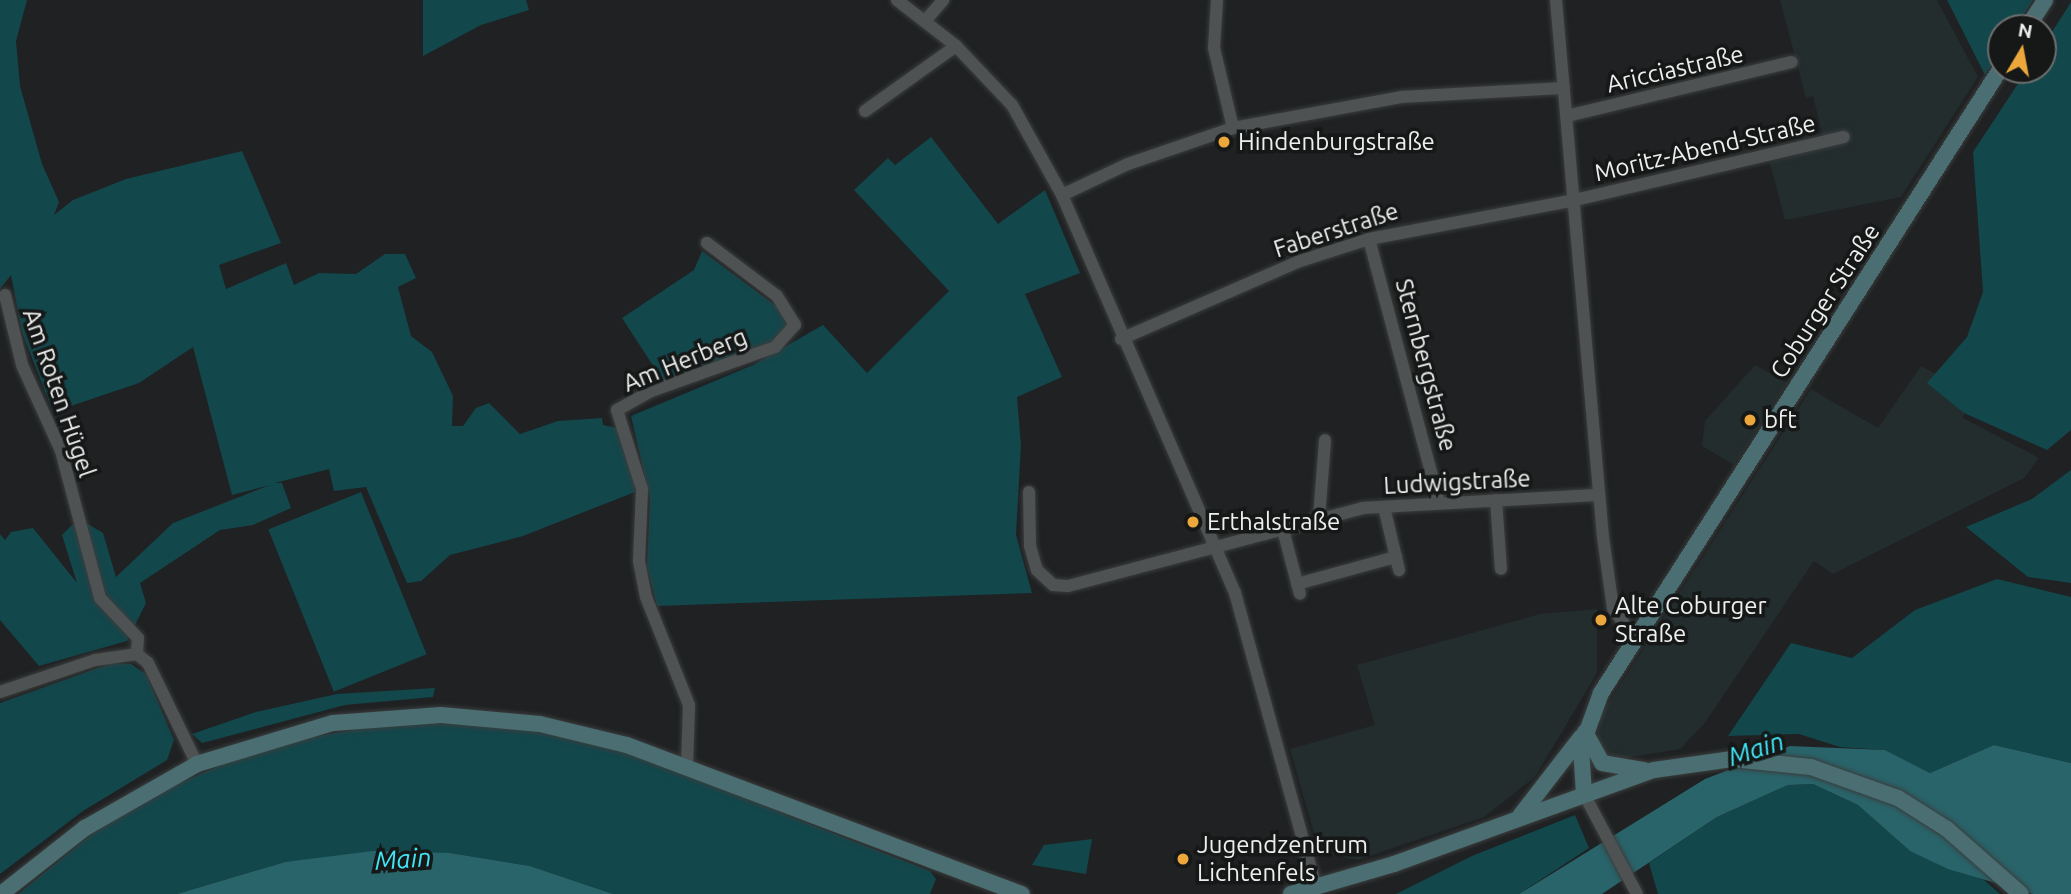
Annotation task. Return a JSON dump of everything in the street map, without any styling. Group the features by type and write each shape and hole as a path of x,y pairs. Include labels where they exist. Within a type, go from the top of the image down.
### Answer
{"street":[{"path":"897,0 956,46 1012,106 1062,195 1121,339 1235,593 1266,694 1316,888"},
{"path":"925,21 943,0"},
{"path":"1217,0 1214,48 1233,128"},
{"path":"1556,0 1599,495 1613,608 1635,639"},
{"path":"865,111 956,46"},
{"name":"Aricciastraße","path":"1567,116 1792,62"},
{"name":"Coburger Straße","path":"1637,894 1584,794 1580,762 1585,732 1601,693 1991,84"},
{"path":"1062,195 1128,164 1233,128 1402,97 1564,88"},
{"name":"Moritz-Abend-Straße","path":"1575,200 1844,137"},
{"name":"Faberstraße","path":"1121,339 1297,262 1369,239 1575,200"},
{"name":"Sternbergstraße","path":"1369,239 1439,503"},
{"name":"Am Herberg","path":"688,766 689,705 646,597 639,561 642,489 631,440 617,410 651,391 775,347 795,325 777,296 707,243"},
{"name":"Am Roten Hügel","path":"5,295 22,365 61,452 100,598 138,638 137,653 148,663 197,764"},
{"path":"1319,517 1325,440"},
{"name":"Ludwigstraße","path":"1029,492 1030,546 1037,570 1053,585 1068,586 1319,517 1384,507 1599,495"},
{"path":"1496,500 1501,569"},
{"path":"1282,526 1299,589 1398,564 1384,507"},
{"path":"0,692 95,660 137,653"},
{"path":"1,894 85,828 197,764 333,723 441,715 580,732 688,766 1022,894"},
{"path":"1517,819 1585,732 1602,763 1654,770"},
{"path":"1291,894 1316,888 1654,770 1675,765 1771,761 1865,784 1932,818 2021,894"}],"shaded area":[{"path":"0,0 27,0 16,41 20,86 42,164 59,202 54,215 73,200 126,179 242,151 281,243 219,265 226,289 286,263 294,285 319,273 356,274 385,254 405,254 416,278 398,287 411,336 432,352 453,396 452,426 463,426 476,408 489,403 520,434 558,421 602,418 603,425 618,428 633,468 635,492 523,536 450,555 421,581 407,583 366,487 334,491 329,469 275,483 282,483 291,508 253,525 220,530 140,583 146,603 127,641 39,666 0,620 0,534 5,540 11,532 33,528 77,583 62,535 72,525 86,523 103,533 116,577 173,523 270,485 232,495 193,347 139,383 53,412 22,332 11,275 0,289"},
{"path":"423,0 526,0 529,10 481,25 423,56"},
{"path":"1780,0 1937,0 1978,77 1901,197 1785,220 1770,163 1825,146 1813,96 1806,98"},
{"path":"1947,0 2033,0 2024,14 1987,14 1985,75"},
{"path":"2071,2 2071,430 2047,450 1964,413 1927,383 1967,337 1983,292 1973,152 2018,84 2057,84 2057,24"},
{"path":"931,137 998,224 1045,190 1080,273 1025,294 1062,377 1017,397 1021,445 1016,535 1032,593 657,606 647,567 650,499 631,416 753,365 823,325 867,373 949,291 854,190 888,158 895,165"},
{"path":"702,251 787,314 788,326 782,336 743,356 663,381 622,318 694,270"},
{"path":"1755,365 1787,383 1734,465 1702,446 1705,421"},
{"path":"1921,366 1970,393 1963,418 2039,458 2024,478 1833,574 1814,561 1704,724 1680,749 1620,759 1602,750 1597,734 1602,713 1811,389 1878,428"},
{"path":"2071,470 2071,583 2028,577 1966,527 2032,499"},
{"path":"361,492 427,654 334,692 268,529"},
{"path":"1997,579 2071,597 2071,763 1994,745 1930,773 1885,750 1840,747 1799,734 1728,736 1791,643 1852,658 1915,610"},
{"path":"1597,609 1597,673 1535,777 1484,817 1358,860 1319,851 1290,749 1375,725 1357,665 1540,614"},
{"path":"112,663 131,664 146,674 174,740 167,760 83,811 0,874 0,703"},
{"path":"435,688 433,697 345,705 202,743 192,734 256,712 337,694"},
{"path":"458,723 525,729 629,753 930,871 936,879 930,894 613,894 530,866 450,853 285,862 177,894 18,894 93,833 171,787 232,760 300,739 381,725"},
{"path":"1813,784 1858,805 1910,851 1984,880 2000,894 1658,894 1649,863 1717,817 1788,785"},
{"path":"1575,815 1589,848 1519,894 1396,894 1472,856"},
{"path":"1092,839 1086,874 1032,865 1044,845"}],"water":[{"path":"1994,745 2071,763 2071,894 2033,894 1948,869 1910,851 1858,805 1813,784 1788,785 1717,817 1602,894 1519,894 1705,779 1790,746 1885,750 1930,773"},
{"name":"Main","path":"373,851 450,853 530,866 613,894 177,894 285,862"}],"place":[{"name":"Hindenburgstraße","path":"1224,142"},
{"name":"bft","path":"1750,420"},
{"name":"Erthalstraße","path":"1193,522"},
{"name":"Alte Coburger Straße","path":"1601,620"},
{"name":"Jugendzentrum Lichtenfels","path":"1183,859"}]}
